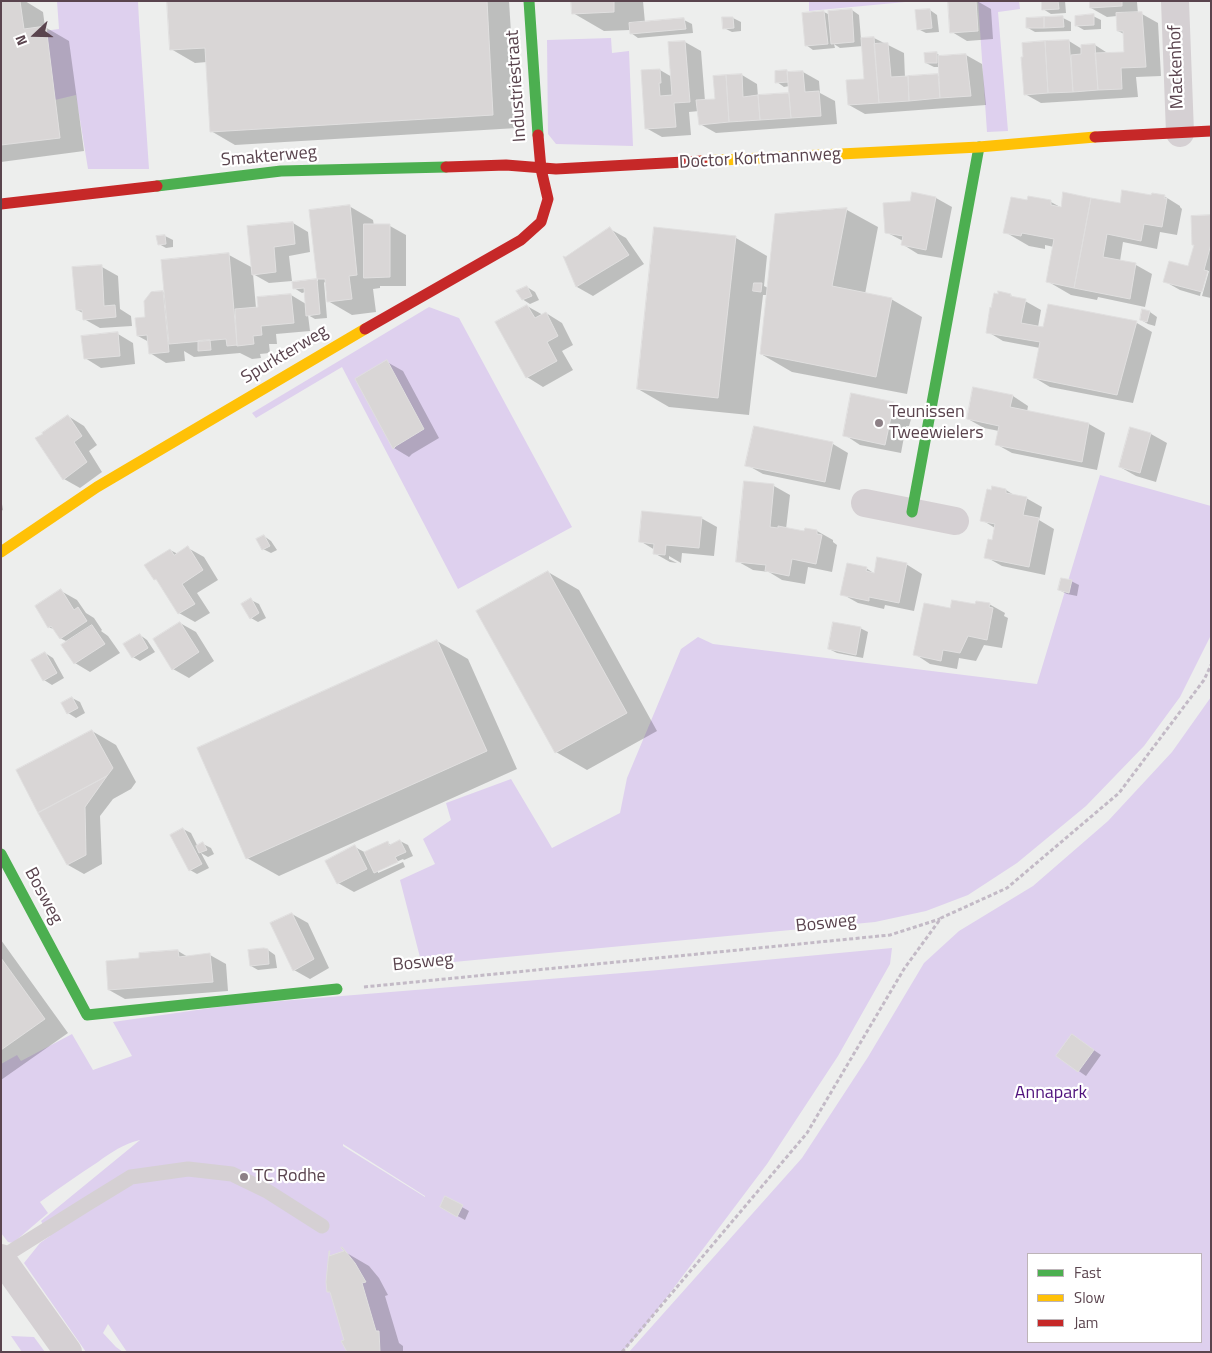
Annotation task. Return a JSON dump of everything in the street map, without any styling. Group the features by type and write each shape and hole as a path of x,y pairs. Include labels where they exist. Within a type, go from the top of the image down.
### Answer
{"street":[{"name":"Industriestraat","path":"529,1 541,169"},
{"name":"Mackenhof","path":"1175,1 1180,133"},
{"name":"Doctor Kortmannweg","path":"541,169 556,170 979,147 1077,138 1211,131"},
{"path":"912,512 979,147"},
{"name":"Smakterweg","path":"1,204 281,170 506,165 541,169"},
{"name":"Spurkterweg","path":"1,552 97,487 340,343 521,240 541,222 548,199 541,169"},
{"path":"865,503 956,521"},
{"name":"Bosweg","path":"1,854 87,1016 337,990"},
{"path":"1,1258 68,1352"}],"lane":[{"path":"1,1258 131,1177 188,1169 232,1174 267,1190 322,1226"}],"path":[{"name":"Bosweg","path":"337,990 890,935 941,918 1007,888 1119,793 1204,680 1211,666"},
{"path":"622,1352 807,1133 904,969 941,918"}],"green space":[{"path":"57,1 138,1 149,169 88,169 76,95 55,100 44,31 59,29"},
{"path":"809,1 916,1 809,11"},
{"path":"978,1 1019,1 1020,9 998,12 1008,131 987,132"},
{"path":"611,38 612,53 629,51 633,146 556,144 548,134 547,40"},
{"path":"429,307 459,318 572,527 458,589 342,367 256,418 252,413"},
{"path":"1100,475 1211,506 1211,635 1180,697 1144,746 1086,806 1017,863 968,895 926,911 875,922 422,965 400,880 435,864 423,839 451,820 446,803 511,779 552,848 620,813 627,778 681,649 698,637 713,644 1037,684"},
{"name":"Annapark","path":"1211,697 1211,1352 629,1352 802,1158 868,1057 924,963 959,931 1033,886 1108,821 1172,752"},
{"path":"892,948 890,964 838,1056 767,1164 639,1334 622,1352 127,1352 108,1324 103,1333 123,1352 86,1352 24,1263 40,1243 50,1236 41,1221 140,1140 129,1143 113,1152 40,1202 48,1213 13,1243 8,1242 1,1233 1,1064 17,1055 21,1061 72,1034 93,1070 132,1056 113,1022 232,1005 659,970","holes":["343,1144 425,1196 343,1146"]},
{"path":"11,1336 34,1337 45,1352 22,1352"}],"building":[{"path":"1,1 20,1 24,29 46,26 60,138 1,145"},
{"path":"167,1 487,1 493,115 210,132 205,48 170,50"},
{"path":"571,1 614,1 614,12 572,14"},
{"path":"948,1 976,1 978,31 950,33"},
{"path":"1042,1 1058,1 1059,9 1042,10"},
{"path":"1090,1 1122,1 1122,6 1090,8"},
{"path":"852,9 854,42 831,44 828,11"},
{"path":"930,9 932,28 917,30 915,10"},
{"path":"824,11 828,44 805,46 802,13"},
{"path":"1142,12 1146,67 1121,68 1122,89 1098,90 1095,53 1124,52 1123,31 1117,31 1116,13"},
{"path":"1094,14 1094,25 1075,26 1075,16"},
{"path":"1063,16 1064,27 1044,28 1044,17"},
{"path":"722,17 733,17 734,28 723,29"},
{"path":"1044,17 1044,28 1026,28 1026,18"},
{"path":"684,18 686,29 630,34 629,23"},
{"path":"874,37 879,103 848,105 846,80 864,79 861,38"},
{"path":"1069,40 1073,92 1048,93 1045,41"},
{"path":"685,41 690,102 674,103 676,127 645,129 641,70 660,69 660,96 672,95 668,42"},
{"path":"1045,41 1048,93 1024,95 1021,57 1023,57 1022,43"},
{"path":"888,43 891,77 908,76 909,101 879,103 874,44"},
{"path":"1095,44 1098,90 1073,92 1071,55 1081,54 1081,45"},
{"path":"937,52 937,63 925,63 924,53"},
{"path":"966,54 971,96 940,98 938,56"},
{"path":"787,70 788,82 775,83 775,71"},
{"path":"803,71 805,92 819,91 821,116 791,118 787,72"},
{"path":"742,74 743,97 758,95 760,120 729,122 726,75"},
{"path":"938,74 940,98 909,101 908,76"},
{"path":"726,75 729,122 699,125 696,100 715,99 713,76"},
{"path":"789,93 791,118 760,120 758,95"},
{"path":"1122,190 1151,195 1152,193 1165,195 1164,198 1167,198 1162,227 1144,224 1141,241 1107,234 1103,257 1136,263 1130,299 1074,288 1091,198 1120,203"},
{"path":"912,192 936,197 926,250 901,245 903,236 885,233 883,203 910,201"},
{"path":"1063,192 1091,198 1074,288 1046,282 1054,239 1022,233 1021,236 1003,233 1011,197 1027,200 1028,196 1051,200 1051,205 1061,207"},
{"path":"350,205 357,275 349,276 352,299 327,302 325,279 317,279 309,210"},
{"path":"847,208 832,286 892,298 876,377 760,354 775,214"},
{"path":"1211,215 1211,244 1204,270 1208,271 1202,292 1163,282 1169,261 1188,266 1194,245 1192,245 1191,216"},
{"path":"293,222 295,244 274,247 276,272 252,275 247,226"},
{"path":"364,224 390,224 390,277 364,278"},
{"path":"610,227 629,255 576,287 563,256 565,257"},
{"path":"654,227 736,236 718,398 637,389"},
{"path":"165,235 166,244 158,245 156,236"},
{"path":"229,253 237,345 227,346 226,339 169,344 161,260"},
{"path":"102,265 104,306 115,305 116,317 83,320 82,310 76,310 72,267"},
{"path":"317,279 320,314 306,316 304,288 293,289 292,282"},
{"path":"754,283 762,283 761,292 753,291"},
{"path":"527,286 532,296 522,300 516,291"},
{"path":"163,291 169,352 149,354 147,335 137,336 135,318 145,317 144,301 151,292"},
{"path":"998,291 1011,294 1010,296 1026,299 1021,323 1043,327 1048,304 1137,321 1117,395 1033,378 1040,342 986,333 994,293 998,294"},
{"path":"291,294 294,323 261,326 262,335 253,336 254,344 237,346 235,309 258,307 257,297"},
{"path":"527,305 535,318 546,312 558,336 547,342 557,361 526,378 495,322"},
{"path":"1142,309 1150,311 1147,322 1140,320"},
{"path":"118,332 120,356 84,359 81,336"},
{"path":"210,340 211,350 198,351 198,341"},
{"path":"387,360 424,429 393,449 355,379"},
{"path":"973,387 1013,395 1010,407 1089,423 1082,462 995,445 999,426 967,419"},
{"path":"851,393 894,402 893,405 896,405 893,418 891,417 885,445 843,436"},
{"path":"68,415 82,436 74,442 87,462 63,480 35,438"},
{"path":"754,426 833,442 825,482 745,466"},
{"path":"1130,427 1151,433 1140,473 1119,467"},
{"path":"744,481 774,484 770,527 778,528 778,526 804,531 805,528 817,530 817,534 822,535 816,564 792,559 789,576 765,571 766,565 736,562"},
{"path":"992,486 1006,489 1006,493 1027,497 1023,515 1039,518 1029,567 984,558 988,539 992,540 995,524 980,521 987,489 991,490"},
{"path":"642,511 702,517 699,548 666,545 665,555 653,554 654,544 639,542"},
{"path":"264,535 270,546 262,550 256,539"},
{"path":"188,546 203,570 182,584 195,604 178,614 156,579 154,580 144,565 170,549 174,555"},
{"path":"877,557 907,563 899,603 869,597 869,601 840,595 847,563 867,567 866,571 874,573"},
{"path":"548,571 627,713 555,753 476,611"},
{"path":"1061,578 1072,580 1069,593 1058,590"},
{"path":"61,589 74,610 78,607 87,621 60,639 51,626 48,628 35,606"},
{"path":"251,598 259,613 250,619 241,604"},
{"path":"952,600 975,604 976,601 990,603 989,607 993,608 987,640 968,636 960,653 943,650 941,661 913,655 924,603 950,608"},
{"path":"180,622 199,652 172,670 153,639"},
{"path":"833,622 861,627 856,655 828,649"},
{"path":"92,625 105,644 74,664 61,645"},
{"path":"140,634 148,648 132,658 123,644"},
{"path":"437,640 487,751 246,859 197,748"},
{"path":"45,652 57,673 43,681 31,660"},
{"path":"72,697 78,708 67,714 61,703"},
{"path":"92,730 113,768 107,776 38,813 16,770"},
{"path":"107,776 85,807 86,855 67,865 38,813"},
{"path":"183,828 202,864 189,871 170,835"},
{"path":"400,840 406,852 395,857 398,862 374,873 364,852 388,841 389,845"},
{"path":"203,842 207,850 199,853 196,846"},
{"path":"355,845 367,869 337,884 325,861"},
{"path":"292,913 314,959 293,971 270,923"},
{"path":"268,949 269,964 250,966 248,950"},
{"path":"178,950 179,957 210,953 213,982 108,990 106,961 139,958 139,953"},
{"path":"1,958 45,1019 1,1050"},
{"path":"1072,1034 1094,1050 1078,1072 1056,1056"},
{"path":"445,1196 463,1205 457,1217 440,1207"},
{"path":"342,1247 355,1263 366,1282 362,1283 376,1331 379,1331 380,1352 347,1352 341,1341 344,1340 330,1292 327,1292 326,1282 329,1251 329,1256 344,1251"}],"traffic: fast":[{"path":"529,1 538,135"},
{"path":"912,512 979,147"},
{"path":"157,186 281,171 446,167"},
{"path":"1,854 87,1015 337,989"}],"traffic: slow":[{"path":"702,161 979,147 1095,137"},
{"path":"1,552 97,487 365,329"}],"traffic: jam":[{"path":"1095,137 1211,131"},
{"path":"365,329 521,240 541,222 548,199 541,169 538,135"},
{"path":"446,167 506,165 556,169 702,161"},
{"path":"1,204 157,186"}],"place":[{"name":"Teunissen Tweewielers","path":"879,423"},
{"name":"TC Rodhe","path":"244,1177"}]}
